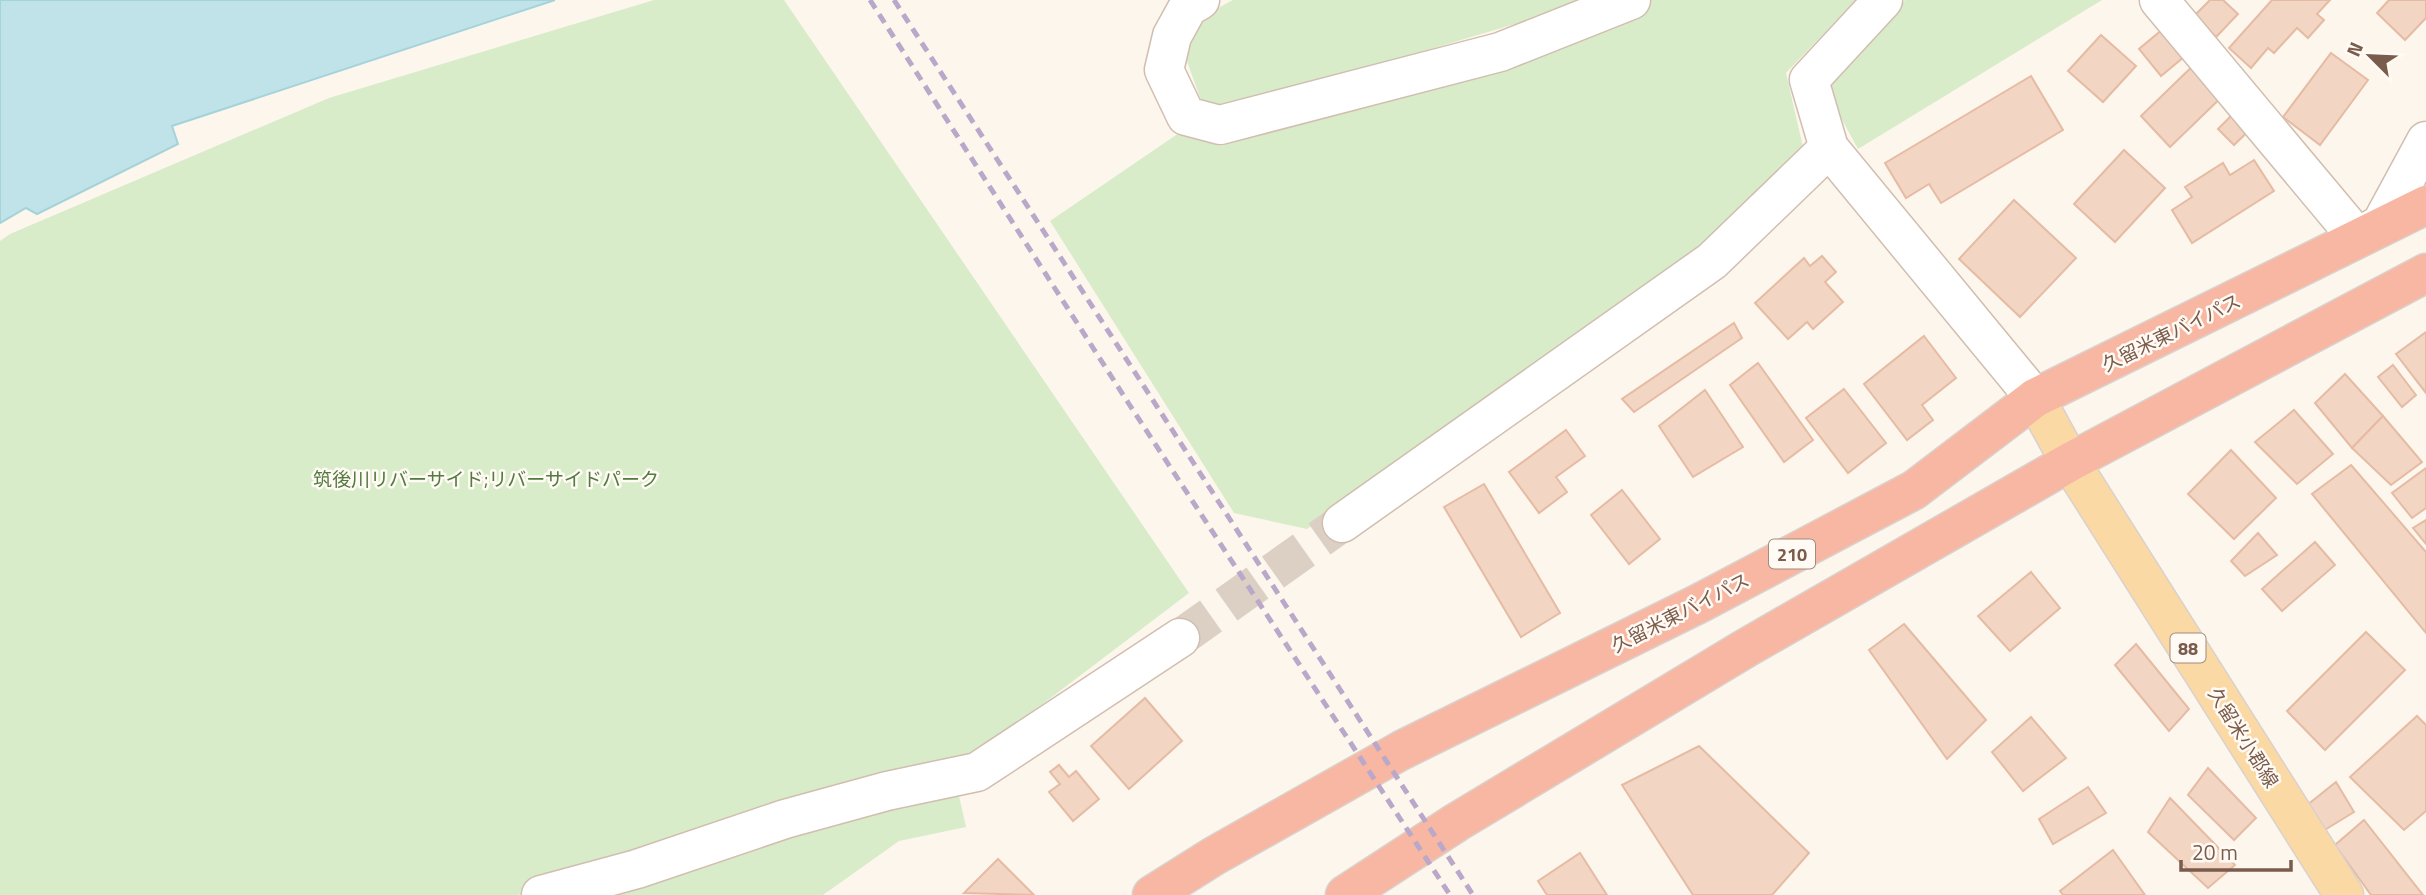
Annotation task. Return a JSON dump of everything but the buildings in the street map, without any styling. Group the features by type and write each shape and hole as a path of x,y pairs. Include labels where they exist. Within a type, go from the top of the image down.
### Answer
{"highway":[{"name":"久留米東バイパス","path":"1152,895 1214,856 1402,750 1700,603 1914,490 2035,398 2426,205"},
{"path":"1345,895 1457,822 1746,648 2070,462 2426,273"}],"main road":[{"name":"久留米小郡線","path":"2035,398 2070,462 2344,895"}],"street":[{"path":"1200,0 1188,7 1172,36 1164,70 1186,116 1220,125 1500,52 1631,0"},
{"path":"1883,0 1809,80 1829,148 2035,398"},
{"path":"2159,0 2357,237"},
{"path":"2307,266 2381,224 2426,141"},
{"path":"1342,523 1712,261 1829,148"},
{"path":"541,895 637,869 785,819 977,772 1180,638"}],"green space":[{"name":"筑後川リバーサイド;リバーサイドパーク","path":"654,0 784,0 1189,593 974,756 518,895 0,895 0,241 10,234 329,98"},
{"path":"1233,0 1582,0 1532,19 1221,111 1201,100 1185,56 1205,15"},
{"path":"1647,0 1856,0 1786,73 1805,156 1678,277 1307,529 1234,513 1050,221 1179,133 1221,146 1466,67"},
{"path":"1905,0 2102,0 1858,149 1822,83"},
{"path":"944,789 959,796 966,827 899,841 823,895 581,895"}],"water":[{"path":"0,0 555,0 172,126 178,144 37,214 26,208 0,223"}],"tunnel":[{"path":"1180,638 1342,523"}],"railway":[{"path":"870,0 1129,404 1450,895"},
{"path":"894,0 1473,895"}]}
